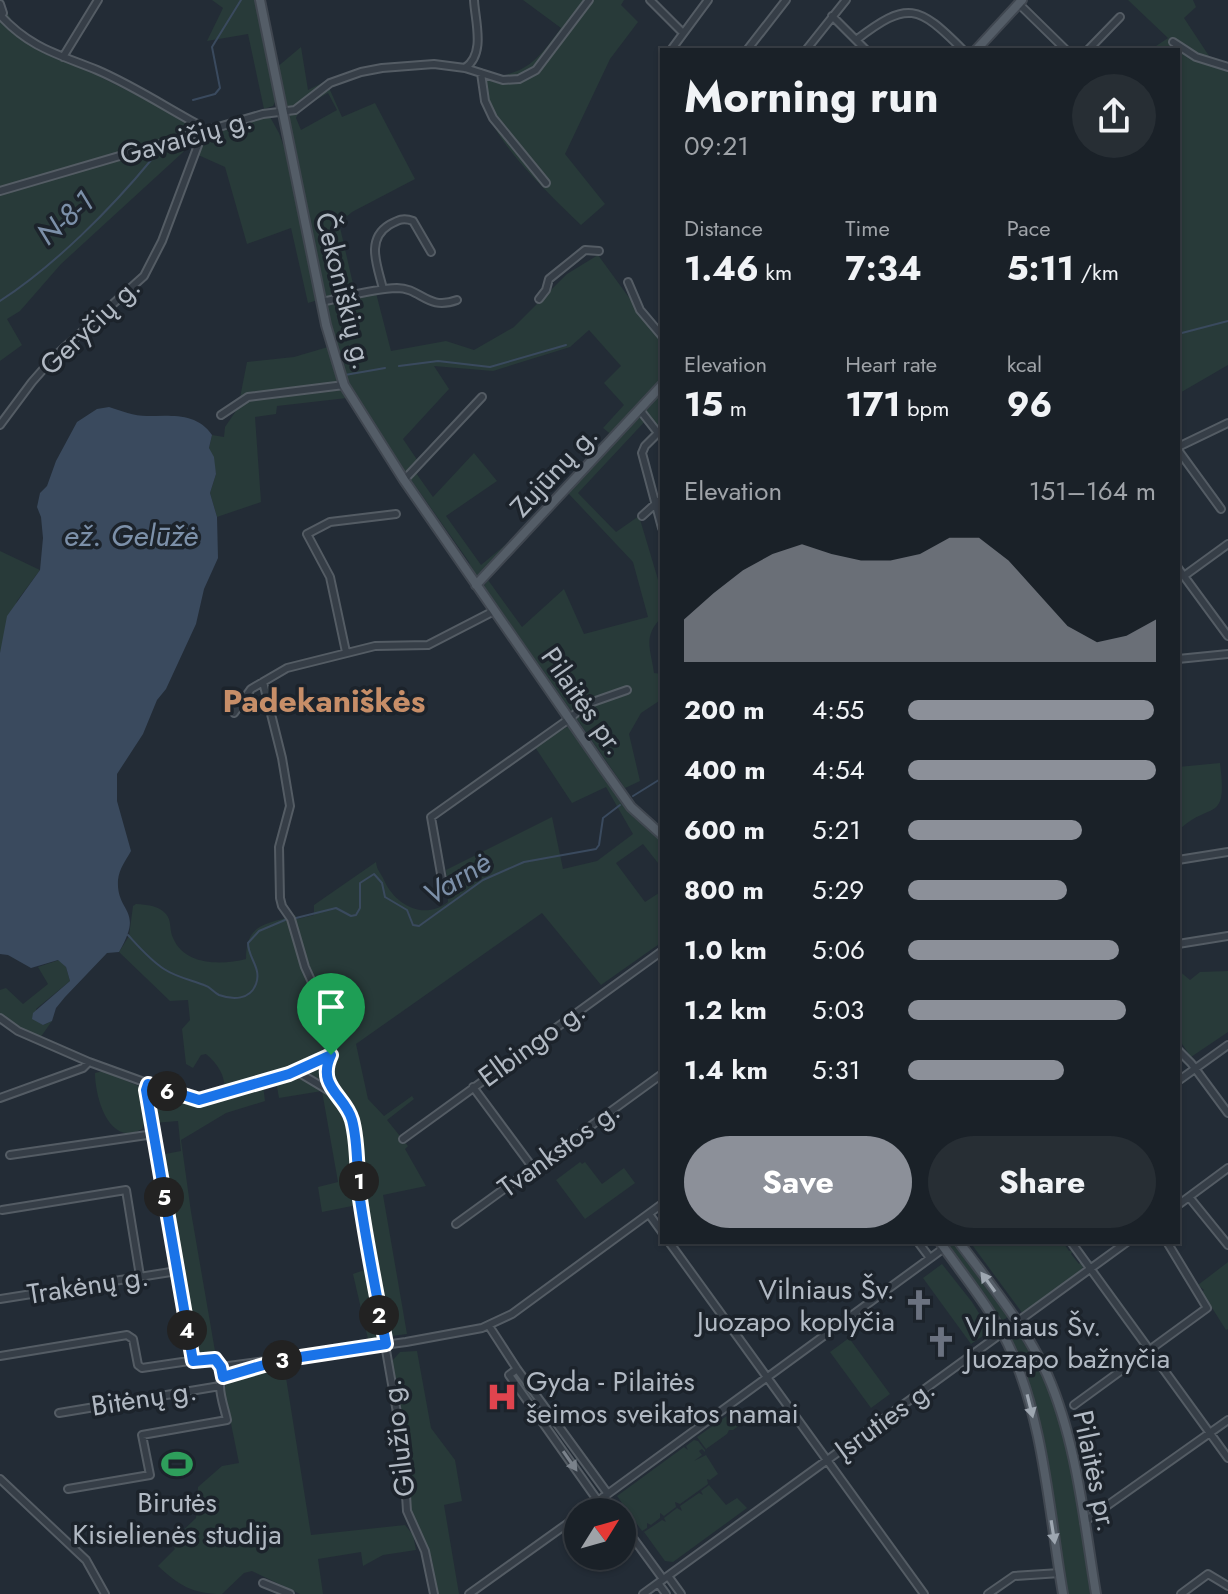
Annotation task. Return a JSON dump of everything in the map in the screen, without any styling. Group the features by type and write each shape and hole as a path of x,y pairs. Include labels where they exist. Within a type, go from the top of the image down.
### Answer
{"main road":[{"name":"Čekoniškių g.","path":"260,0 321,302 332,351 344,385 476,585"},
{"path":"978,48 1021,2"},
{"name":"Zujūnų g.","path":"476,585 660,387"},
{"name":"Pilaitės pr.","path":"476,585 631,807 660,833"},
{"name":"Pilaitės pr.","path":"960,1244 1017,1323 1046,1372 1070,1443 1096,1594"},
{"name":"Pilaitės pr.","path":"942,1245 1003,1334 1021,1375 1032,1414 1063,1594"}],"street":[{"path":"63,57 98,0"},
{"path":"465,68 474,58 478,39 474,0"},
{"name":"Gavaičių g.","path":"0,191 263,114 281,113 302,106 330,83 361,72 434,64 465,68 510,81 536,70 589,0"},
{"path":"650,0 683,33"},
{"path":"672,48 708,0"},
{"path":"749,48 786,0"},
{"path":"808,48 846,0"},
{"path":"1021,2 1064,48"},
{"path":"0,4 3,13 0,16 29,41 119,81 197,124 203,132"},
{"path":"856,40 886,15 913,11 923,14 961,48"},
{"path":"832,16 864,48"},
{"path":"1090,48 1120,17"},
{"path":"1173,42 1196,57 1228,67"},
{"path":"481,73 485,101 493,118 546,183"},
{"name":"Geryčių g.","path":"0,425 54,357 144,276 162,241 203,132"},
{"path":"383,289 374,245 384,228 401,219 410,219 418,227 431,252"},
{"path":"539,299 552,275 585,250 599,251"},
{"path":"628,282 640,310 660,334"},
{"path":"321,302 401,288 434,303 457,300"},
{"path":"221,415 248,397 344,385"},
{"path":"404,480 482,397"},
{"path":"640,410 658,433 642,453 660,520"},
{"path":"1180,447 1228,423"},
{"path":"1180,451 1221,509"},
{"path":"642,516 660,500"},
{"path":"346,652 330,577 307,534 330,522 396,514"},
{"path":"1228,544 1180,573 1228,636"},
{"path":"234,713 251,689 290,667 383,645 422,647 442,640 494,611"},
{"path":"1180,659 1228,654"},
{"path":"263,682 289,798 289,812 279,847 280,898 307,972 332,1026 335,1040 327,1064 332,1092"},
{"path":"444,891 431,817 587,704 627,690"},
{"path":"1180,860 1228,852"},
{"path":"1180,944 1228,936"},
{"name":"Elbingo g.","path":"403,1139 660,952"},
{"path":"0,1018 18,1031 89,1062 199,1100 296,1071 331,1055"},
{"path":"1180,1080 1228,1045"},
{"path":"1180,1052 1227,1110"},
{"path":"0,1098 83,1068 89,1062"},
{"path":"296,1071 332,1092"},
{"name":"Tvankstos g.","path":"456,1224 660,1075"},
{"path":"148,1084 193,1361"},
{"path":"473,1087 533,1168"},
{"name":"Gilužio g.","path":"332,1092 344,1104 353,1121 360,1199 403,1447 407,1511 425,1551 434,1594"},
{"path":"10,1155 154,1134"},
{"path":"1180,1204 1228,1168"},
{"path":"2,1210 126,1190 140,1276"},
{"path":"1189,1197 1228,1245"},
{"path":"603,1497 489,1326 512,1314 660,1206"},
{"path":"649,1214 660,1229"},
{"path":"670,1244 924,1594"},
{"path":"920,1244 930,1258"},
{"path":"1073,1244 1228,1458"},
{"name":"Įsruties g.","path":"643,1594 1124,1244"},
{"path":"1074,1405 1207,1308 1168,1244"},
{"path":"603,1497 930,1258 942,1245"},
{"name":"Trakėnų g.","path":"0,1299 177,1271"},
{"name":"Bitėnų g.","path":"221,1367 489,1326"},
{"name":"Bitėnų g.","path":"0,1356 127,1335 132,1337 138,1365 142,1368 212,1358 221,1367 223,1377 220,1386 59,1413"},
{"name":"Bitėnų g.","path":"223,1377 281,1360"},
{"path":"517,1369 509,1375 550,1433 603,1497"},
{"path":"68,1489 150,1475 142,1435 227,1420 220,1386"},
{"path":"538,1415 546,1409"},
{"path":"1084,1522 1228,1420"},
{"path":"550,1433 559,1427"},
{"path":"0,1480 77,1551 93,1571 105,1594"},
{"path":"469,1594 564,1526"},
{"path":"636,1542 663,1579 681,1594"},
{"path":"988,1594 1014,1576 1060,1573"},
{"path":"1181,1594 1208,1574 1228,1586"},
{"path":"663,1579 666,1594"},
{"path":"263,1583 290,1594"}],"shaded area":[{"path":"0,0 16,28 32,42 197,126 198,130 0,187"},
{"path":"212,0 258,0 276,100 273,106 264,109 248,34 207,41 223,8"},
{"path":"523,0 624,0 621,5 638,22 610,59 565,154 605,204 581,225 508,148 485,106 484,79 511,73 530,64 561,28"},
{"path":"1128,0 1193,0 1196,7 1184,18 1215,65 1228,70 1228,365 1180,393 1180,48 1153,48 1168,38"},
{"path":"301,47 308,90 326,81 342,117 375,103 415,179 352,212 339,223 356,297 376,293 391,351 446,341 474,350 514,327 567,274 598,255 649,325 660,335 660,384 613,436 603,428 624,405 604,383 621,366 589,330 570,347 493,371 434,366 449,389 403,439 422,467 416,473 433,497 474,453 497,481 446,516 481,565 515,537 514,542 479,576 473,573 469,562 369,420 343,375 326,309 276,68","holes":["328,93 337,110 301,130 296,118 300,109"]},
{"path":"270,117 286,153 318,300 308,303 291,228 247,244 225,167 196,154 209,133"},
{"path":"194,137 193,143 61,264 20,311 7,319 22,345 0,361 0,195"},
{"path":"328,347 334,371 347,398 277,406 276,414 255,417 261,502 217,517 210,493 216,474 209,448 212,435 224,437 225,427 238,408 247,362 294,357"},
{"path":"657,396 660,399 660,433 649,417 578,493 616,532 639,516 660,586 660,619 652,631 649,644 654,673 660,674 660,700 641,713 629,734 640,781 625,788 484,586 488,580 522,627 564,589 584,634 648,617 633,562 568,493"},
{"path":"0,551 40,570 17,601 0,653"},
{"path":"567,727 572,728 649,828 660,837 660,865 643,844 616,863 645,902 660,892 660,943 601,985 542,913 356,1044 368,1099 384,1116 412,1096 414,1099 387,1120 408,1146 405,1149 426,1186 383,1195 407,1334 368,1339 353,1274 370,1268 357,1205 322,1212 318,1187 338,1182 322,1091 279,1098 276,1081 263,1085 265,1101 226,1113 181,1140 216,1357 194,1357 160,1155 181,1151 178,1121 154,1123 149,1092 153,1088 172,1096 204,1102 224,1099 225,1085 216,1064 206,1054 201,1055 193,1068 186,1064 182,1029 190,1020 188,1000 170,1001 119,952 129,936 133,906 148,905 163,911 169,920 173,938 186,954 205,961 226,962 246,959 250,938 260,927 295,915 297,919 314,915 314,905 376,862 395,897 411,908 429,910 448,902 446,870 552,817 563,869 597,861 633,834 606,787 572,803 535,747"},
{"path":"1220,763 1222,783 1219,804 1180,829 1180,767"},
{"path":"59,960 66,967 70,981 36,1009 43,1025 52,1021 40,1038 0,1015 0,990 6,988 23,1004 48,984 38,967"},
{"path":"1228,971 1228,1032 1191,1057 1180,1041 1180,972 1190,980 1200,972"},
{"path":"103,1071 141,1087 147,1118 142,1129 131,1133 121,1132 106,1117 98,1095 95,1073"},
{"path":"580,1162 585,1162 602,1184 624,1168 635,1183 585,1219 556,1180"},
{"path":"946,1244 956,1244 1009,1316 1002,1321"},
{"path":"971,1244 1064,1244 1069,1251 1073,1250 1071,1254 1083,1268 1023,1314"},
{"path":"1228,1262 1226,1330 1202,1292 1204,1290 1198,1285"},
{"path":"942,1264 990,1331 971,1344 923,1278"},
{"path":"1019,1335 1044,1377 1063,1428 1075,1483 1090,1594 1066,1594 1036,1418 1010,1341"},
{"path":"849,1338 890,1394 871,1408 830,1352"},
{"path":"417,1351 431,1428 455,1460 462,1501 444,1505 459,1594 438,1594 432,1560 411,1512 407,1456 392,1361 400,1352"},
{"path":"284,1365 311,1535 405,1525 413,1535 416,1550 383,1555 363,1566 361,1552 318,1559 323,1594 300,1594 252,1571 244,1573 222,1594 187,1587 158,1566 175,1549 171,1542 196,1518 198,1487 222,1466 239,1463 224,1389 227,1383"},
{"path":"738,1408 747,1420 706,1449 697,1437"},
{"path":"694,1440 698,1441 705,1452 702,1449 699,1451 702,1455 694,1461 706,1455 718,1474 707,1479 708,1484 680,1504 675,1502 676,1507 664,1516 660,1513 660,1518 651,1525 647,1523 647,1528 642,1531 636,1523 636,1498 617,1496 684,1447 688,1450 686,1446"},
{"path":"709,1485 726,1505 737,1498 747,1508 673,1562 665,1561 644,1532 662,1520 666,1522 664,1518 677,1508 682,1511 680,1506 699,1493 703,1495 701,1491"}],"water":[{"name":"ež. Gelūžė","path":"109,407 137,415 191,419 199,422 212,435 209,448 214,457 216,474 210,493 217,517 218,558 204,589 196,624 166,689 157,700 143,734 117,774 117,801 131,851 118,880 121,899 130,919 126,938 119,952 107,953 56,1008 52,1021 43,1025 32,1019 33,1013 70,981 66,967 58,960 31,968 0,954 0,653 7,616 40,570 43,538 37,507 40,493 47,486 56,461 77,422 97,409"}],"waterway":[{"name":"N-8-1","path":"193,100 215,94 220,88 212,47 241,0"},
{"name":"N-8-1","path":"0,301 81,236 152,159"},
{"path":"1180,333 1228,321"},
{"path":"399,366 438,361 490,367 566,345"},
{"path":"345,375 385,368"},
{"name":"Varnė","path":"633,796 660,779"},
{"name":"Varnė","path":"296,918 336,908 351,916 356,915 360,908 360,883 374,874 382,883 385,897 407,910 413,925 419,926 483,880 524,862 596,849 603,818 620,805"},
{"name":"Varnė","path":"128,935 169,972 206,986 219,995 235,998 250,993 256,984 256,968 248,943 259,931 285,920"}],"place":[{"name":"Vilniaus Šv. Juozapo koplyčia","path":"919,1305"},
{"name":"Vilniaus Šv. Juozapo bažnyčia","path":"941,1342"},
{"name":"Gyda - Pilaitės šeimos sveikatos namai","path":"502,1397"},
{"name":"Birutės Kisielienės studija","path":"177,1464"}],"district":[{"name":"Padekaniškės","path":"324,701"}],"route":[{"path":"331,1055 327,1064 329,1083 353,1121 359,1165 358,1187 386,1344 281,1360 223,1377 215,1359 193,1361 146,1090 148,1084 199,1100 289,1074 331,1055"}]}
